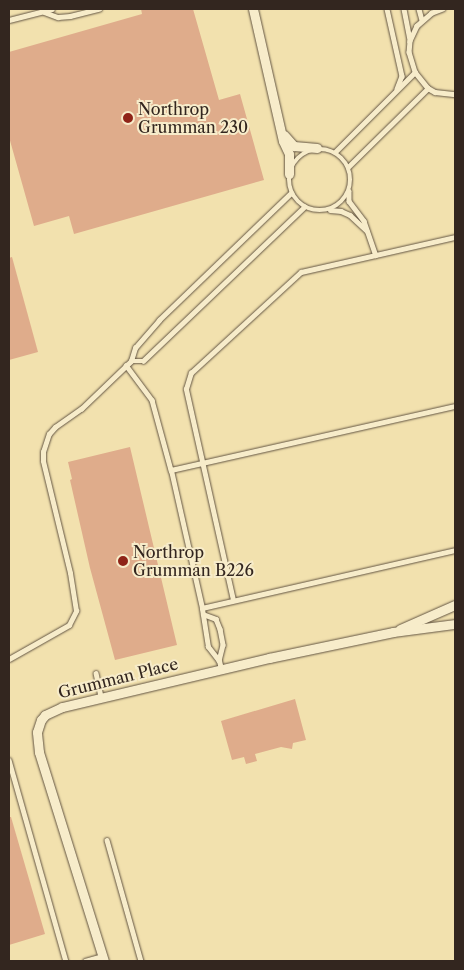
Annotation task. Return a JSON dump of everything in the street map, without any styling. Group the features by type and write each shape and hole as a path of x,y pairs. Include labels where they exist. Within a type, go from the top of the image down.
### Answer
{"street":[{"path":"253,9 281,130 289,154 289,174"},
{"path":"281,130 294,146 317,148"},
{"path":"393,632 455,605"},
{"path":"393,632 455,624"},
{"name":"Grumman Place","path":"103,959 37,737 41,720 52,710 220,665 393,632"}],"lane":[{"path":"9,20 52,9"},
{"path":"44,12 58,17 99,9"},
{"path":"387,9 402,76 395,93"},
{"path":"404,9 410,41 410,57 415,72 428,88 435,92 455,94"},
{"path":"419,9 422,20"},
{"path":"410,41 422,20 442,9"},
{"path":"335,152 415,72"},
{"path":"348,167 428,88"},
{"path":"368,232 350,215 341,210 321,211 304,207 291,192 289,174 298,156 317,148 335,152 348,167 351,182 349,201 364,221 368,232 376,255"},
{"path":"329,210 338,205 349,189"},
{"path":"9,659 69,624 76,611 72,583 43,461 46,441 55,427 81,409 131,361 135,348 158,320 291,192"},
{"path":"131,361 143,361 304,207"},
{"path":"234,600 186,389 191,373 301,272 455,237"},
{"path":"126,366 152,400 202,608 208,647 220,665"},
{"path":"170,470 455,406"},
{"path":"202,608 455,550"},
{"path":"203,614 216,619 220,629 223,645 220,665"},
{"path":"96,673 101,697"},
{"path":"9,760 66,961"},
{"path":"107,840 141,961"},
{"path":"85,961 103,959"}],"building":[{"name":"Northrop Grumman 230","path":"141,9 193,9 219,100 240,94 264,180 74,234 69,216 34,226 9,137 9,52 142,14"},
{"path":"12,257 38,352 9,360 9,258"},
{"name":"Northrop Grumman B226","path":"130,447 177,645 115,660 90,568 70,480 72,479 68,462"},
{"path":"295,699 306,740 293,743 292,749 281,747 255,754 257,761 246,764 244,757 232,760 221,721"},
{"path":"9,817 11,817 45,934 9,945"}],"place":[{"name":"Northrop Grumman 230","path":"128,118"},
{"name":"Northrop Grumman B226","path":"123,561"}]}
